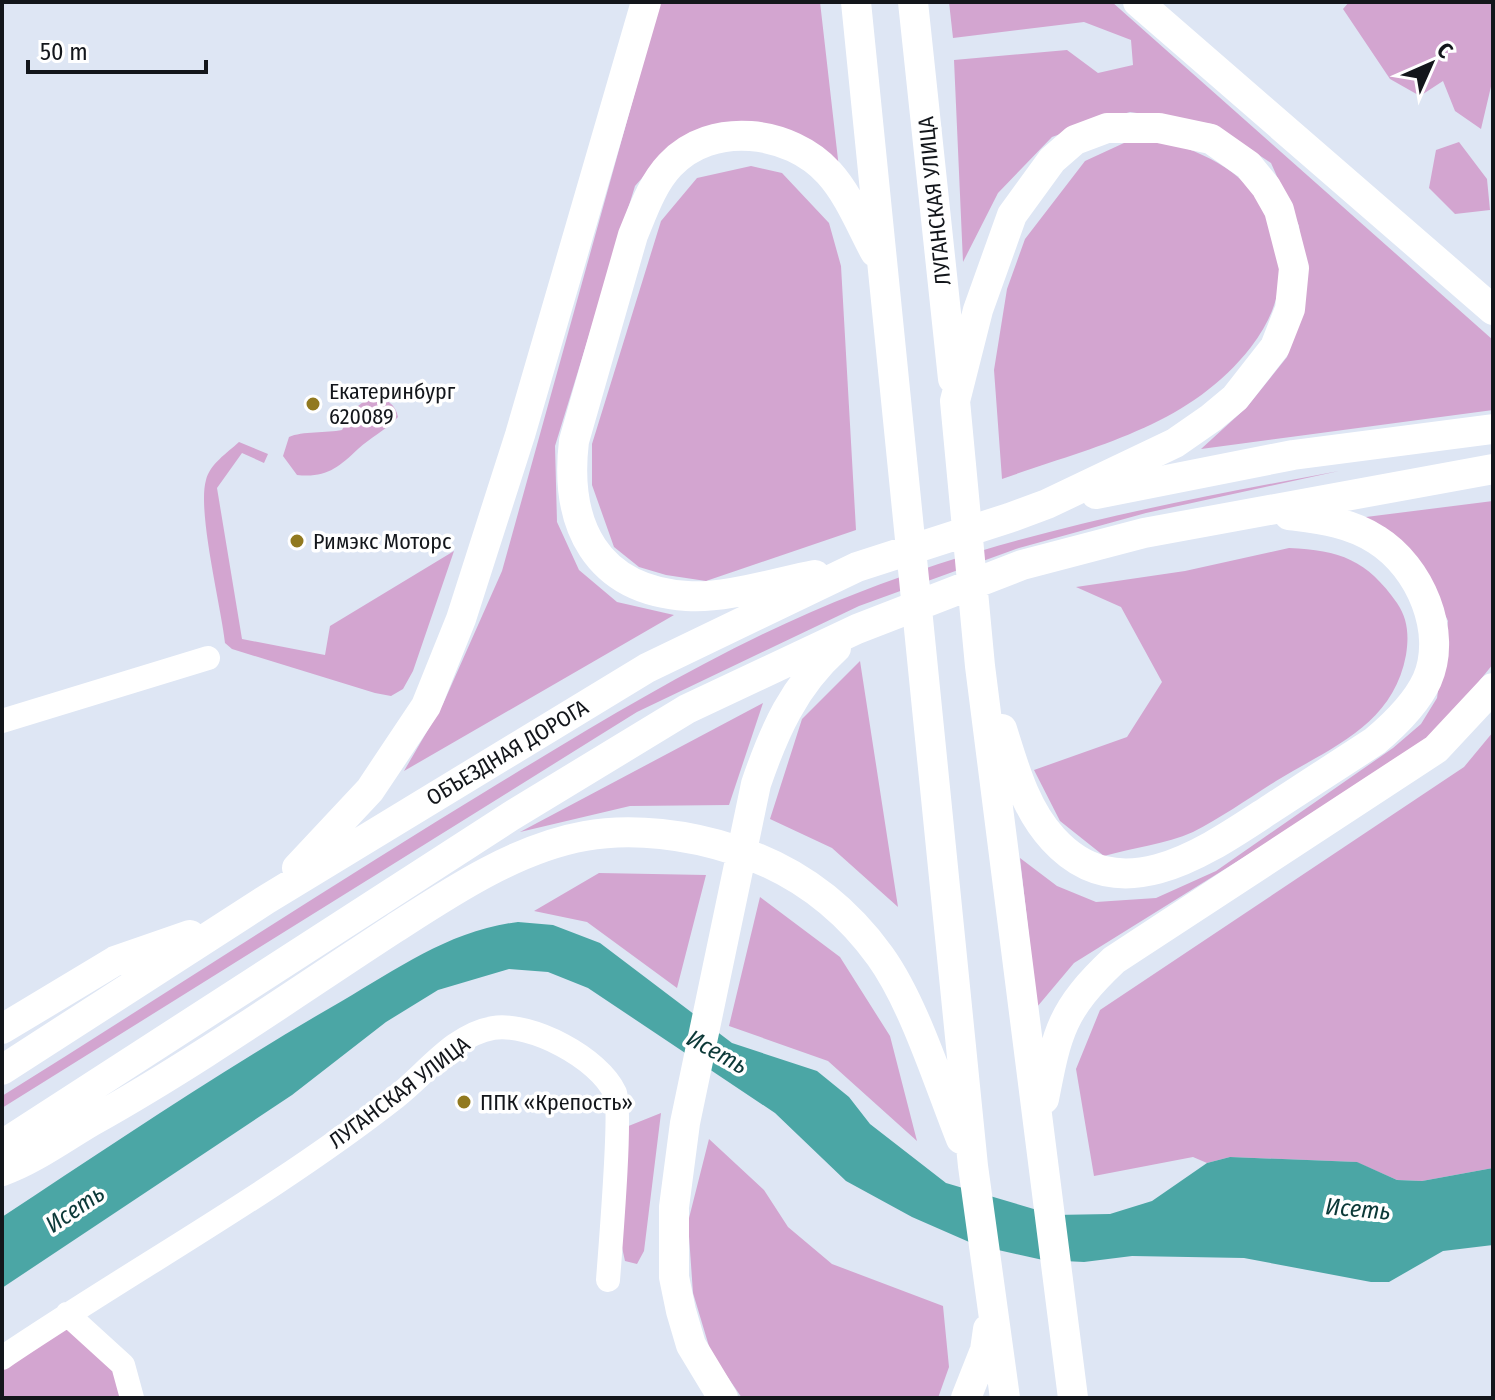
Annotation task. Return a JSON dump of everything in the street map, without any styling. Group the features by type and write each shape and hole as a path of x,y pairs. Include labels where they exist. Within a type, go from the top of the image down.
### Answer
{"main road":[{"path":"267,899 370,790 426,706 461,619 520,435 646,2"},
{"path":"856,2 973,1166 1005,1398"},
{"name":"ЛУГАНСКАЯ УЛИЦА","path":"913,2 980,666"},
{"path":"1138,2 1493,310"},
{"path":"955,401 978,310 1012,215 1039,174 1075,140 1090,133 1126,126 1185,131 1211,139 1248,165 1279,210 1292,250 1294,268 1290,309 1275,347 1235,398 1193,431 1047,504"},
{"path":"857,567 689,597 628,581 601,560 581,532 571,469 574,441 633,235 662,175 694,147 733,137 762,136 807,154 842,188 883,270"},
{"path":"1047,504 1293,455 1493,429"},
{"path":"2,1145 511,816 687,709 857,629 1022,565 1144,533 1493,469"},
{"name":"ОБЪЕЗДНАЯ ДОРОГА","path":"2,1070 267,899 647,668 857,567 1047,504"},
{"path":"980,666 1021,786 1035,814 1061,847 1088,863 1122,873 1164,868 1202,854 1396,723 1426,681 1434,656 1427,609 1418,585 1397,555 1377,539 1329,520 1255,511"},
{"path":"723,1398 691,1345 674,1277 674,1207 685,1123 756,784 773,734 798,689 857,629"},
{"path":"980,666 1073,1398"},
{"path":"1038,1129 1053,1050 1064,1016 1085,988 1114,960 1436,749 1493,688"},
{"path":"2,1171 127,1102 433,903 535,851 586,836 672,836 706,842 776,864 839,911 880,956 905,1004 973,1166"},
{"path":"2,1029 115,961 237,918"},
{"path":"966,1398 985,1350 991,1307"}],"street":[{"path":"2,721 208,658"},
{"name":"ЛУГАНСКАЯ УЛИЦА","path":"2,1358 371,1116 461,1040 494,1028 520,1031 575,1050 596,1065 616,1095 608,1280"},
{"path":"67,1314 123,1365 132,1398"}],"shaded area":[{"path":"660,2 820,2 840,177 798,140 658,160 635,186 555,446 557,522 579,570 617,602 674,615 404,771 443,704 502,571"},
{"path":"949,2 1112,2 1493,340 1493,410 1201,449 1247,407 1287,357 1304,294 1299,226 1271,163 1212,124 1130,112 1091,123 1052,137 998,193 963,262 954,60 1067,50 1098,73 1133,65 1131,40 1084,22 953,38"},
{"path":"1349,2 1493,2 1493,78 1481,129 1455,111 1443,81 1420,96 1390,79 1343,9"},
{"path":"1168,142 1221,165 1249,187 1259,202 1275,239 1280,268 1277,296 1267,322 1251,347 1226,374 1199,397 1169,415 1105,444 1002,479 994,370 1007,289 1025,239 1085,161 1124,143"},
{"path":"1459,142 1487,179 1490,210 1455,214 1429,188 1436,150"},
{"path":"751,166 782,173 829,223 841,266 856,530 706,581 666,575 639,567 614,547 592,485 592,444 661,221 697,178"},
{"path":"372,395 389,402 398,417 331,470 316,475 297,475 283,456 289,437 342,430 353,410"},
{"path":"239,442 268,454 264,463 242,453 217,488 242,639 325,655 330,626 454,551 413,671 403,689 391,696 375,693 232,649 225,643 207,535 204,494 211,469"},
{"path":"1339,471 1146,513 1019,548 859,606 637,712 2,1108 2,1096 434,823 629,706 719,656 812,611 918,571 1037,535 1217,494"},
{"path":"1493,501 1493,664 1431,741 1074,963 1037,1007 1020,858 1057,886 1096,902 1156,898 1216,871 1393,748 1421,724 1437,698 1448,621 1420,563 1358,518"},
{"path":"1289,548 1323,551 1351,560 1375,577 1401,609 1407,634 1406,655 1399,679 1388,699 1374,717 1338,745 1193,832 1104,856 1060,821 1034,770 1127,737 1162,682 1121,607 1076,587 1185,571"},
{"path":"860,661 898,907 832,848 770,819 802,719"},
{"path":"763,703 729,805 630,806 520,832"},
{"path":"1493,732 1493,1168 1422,1181 1397,1180 1356,1162 1230,1157 1207,1163 1193,1157 1094,1176 1076,1069 1100,1010 1464,767"},
{"path":"599,873 706,875 677,988 587,922 534,911"},
{"path":"760,897 840,957 890,1036 917,1141 828,1061 729,1026"},
{"path":"661,1113 644,1251 637,1264 625,1261 619,1234 626,1127"},
{"path":"709,1139 764,1190 788,1227 832,1264 943,1306 949,1367 938,1398 742,1398 711,1353 693,1293 688,1222"},
{"path":"79,1322 138,1398 2,1398 2,1352"}],"water":[{"name":"Исеть","path":"518,922 553,925 600,943 732,1043 817,1071 849,1097 870,1124 946,1183 1054,1215 1110,1214 1152,1201 1207,1163 1230,1157 1357,1162 1397,1180 1422,1181 1493,1168 1493,1245 1443,1251 1389,1282 1371,1282 1244,1258 1132,1256 1084,1262 1043,1260 976,1245 912,1217 846,1181 775,1113 588,988 548,972 509,969 438,990 386,1022 292,1095 2,1288 2,1217 213,1079 405,964 470,933"}],"place":[{"name":"Екатеринбург 620089","path":"313,404"},
{"name":"Римэкс Моторс","path":"297,541"},
{"name":"ППК «Крепость»","path":"464,1102"}]}
